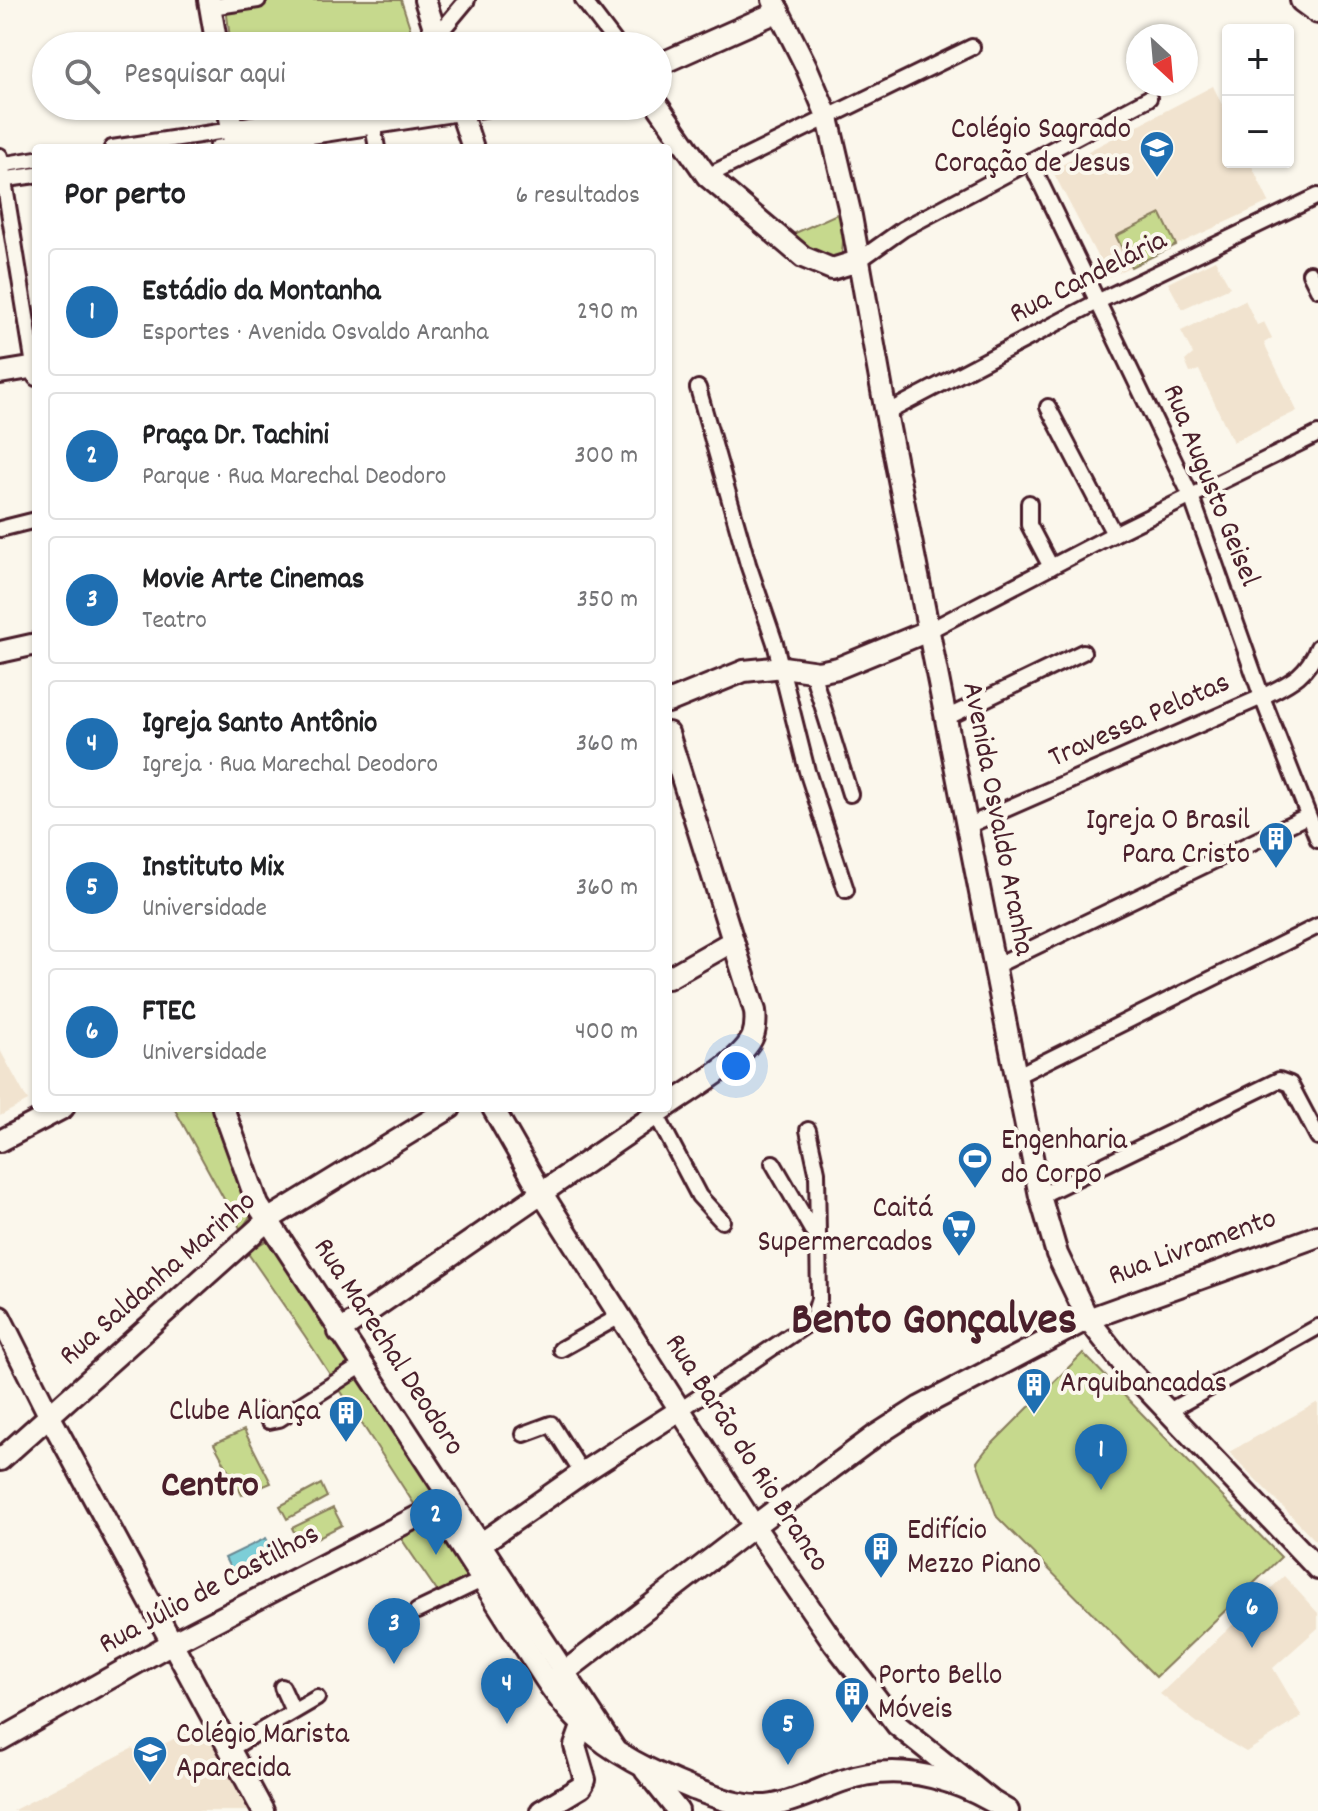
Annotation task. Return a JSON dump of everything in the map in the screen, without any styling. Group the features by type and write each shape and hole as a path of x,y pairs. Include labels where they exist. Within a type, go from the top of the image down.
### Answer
{"highway":[{"path":"1303,0 1318,11"}],"main road":[{"path":"425,0 435,32"},
{"path":"210,4 215,32"},
{"path":"672,58 776,5"},
{"name":"Avenida Osvaldo Aranha","path":"776,5 828,118 1040,1196 1057,1254 1088,1319 1124,1365 1318,1569"},
{"path":"229,120 230,143 333,120"},
{"path":"463,120 472,144"},
{"path":"668,120 707,176 803,257 832,269 858,261"},
{"path":"0,373 32,371"},
{"path":"672,700 744,671 781,667 812,672 838,668 928,631"},
{"path":"0,652 32,645"},
{"path":"672,746 755,1011 756,1025 752,1040 735,1057 672,1102"},
{"path":"672,976 733,941"},
{"path":"0,1141 55,1112"},
{"path":"225,1112 263,1212"},
{"path":"238,1112 266,1195 263,1212"},
{"name":"Rua Saldanha Marinho","path":"0,1460 50,1417 263,1212 443,1112"},
{"name":"Rua Barão do Rio Branco","path":"495,1112 541,1192 754,1526 864,1685 907,1735 989,1799"},
{"path":"339,1332 659,1112"},
{"name":"Rua Marechal Deodoro","path":"263,1212 361,1366 443,1504 482,1580 614,1748 645,1770 736,1806 786,1806 844,1780 886,1771 925,1774 989,1799"},
{"name":"Rua Livramento","path":"556,1678 898,1420 1088,1319 1318,1236"},
{"path":"0,1317 50,1417 263,1811"},
{"path":"479,1545 680,1410"},
{"name":"Rua Marechal Deodoro","path":"443,1504 479,1545 556,1678"},
{"name":"Rua Júlio de Castilhos","path":"0,1740 172,1643 443,1504"},
{"path":"541,1811 581,1787 585,1780 575,1746 586,1716"},
{"path":"886,1771 902,1758 907,1735"},
{"path":"645,1770 678,1811"},
{"path":"989,1799 1008,1811"}],"street":[{"path":"210,4 258,0"},
{"path":"444,32 467,0"},
{"path":"583,0 607,32"},
{"path":"707,176 972,47"},
{"path":"858,261 903,229 1149,98"},
{"path":"374,120 377,144"},
{"path":"206,144 230,143"},
{"path":"1,169 32,160"},
{"name":"Rua Augusto Geisel","path":"1030,161 1191,496 1262,697 1318,840"},
{"path":"1,169 32,174"},
{"path":"1,169 32,353"},
{"name":"Rua Candelária","path":"886,413 1099,301 1318,196"},
{"path":"1310,273 1318,289"},
{"path":"698,388 781,667 807,771 846,890"},
{"path":"1048,407 1114,534"},
{"path":"928,631 1114,534 1318,434"},
{"path":"1029,503 1029,525 1051,567"},
{"path":"0,529 32,521"},
{"name":"Travessa Pelotas","path":"967,826 1262,697 1303,673 1318,647"},
{"path":"946,718 1083,652"},
{"path":"812,672 850,794"},
{"path":"995,966 1307,816"},
{"path":"1016,1076 1318,926"},
{"path":"1040,1196 1279,1080 1290,1084 1318,1137"},
{"path":"664,1112 699,1196 722,1221"},
{"path":"680,1410 794,1334 814,1315 819,1299 817,1172 808,1130"},
{"path":"773,1163 817,1240"},
{"path":"561,1349 620,1316"},
{"path":"1167,1412 1318,1327"},
{"path":"262,1411 269,1421 279,1419 361,1366"},
{"path":"524,1434 551,1424 582,1473"},
{"path":"417,1611 482,1580"},
{"path":"282,1687 293,1711"},
{"path":"230,1749 317,1698"}],"shaded area":[{"name":"Colégio Sagrado Coração de Jesus","path":"1213,86 1222,105 1222,168 1253,168 1269,202 1108,277 1052,170"},
{"path":"1215,260 1230,287 1182,309 1168,283"},
{"path":"1245,300 1257,325 1264,322 1272,338 1264,343 1297,411 1233,442 1199,370 1190,373 1185,361 1193,354 1181,331"},
{"path":"0,1050 28,1101 0,1116"},
{"path":"1318,1402 1318,1543 1229,1452"},
{"path":"1284,1576 1318,1613 1318,1628 1273,1668 1302,1717 1246,1752 1199,1724 1160,1694"},
{"name":"Colégio Marista Aparecida","path":"204,1723 251,1811 12,1811 133,1748 139,1757"}],"green space":[{"path":"225,0 401,0 411,32 229,32"},
{"path":"839,213 843,241 841,265 813,254 791,235"},
{"path":"1161,214 1176,245 1131,267 1116,236"},
{"path":"176,1112 217,1112 251,1215 241,1230"},
{"path":"269,1239 438,1492 414,1504 247,1252"},
{"path":"1083,1353 1281,1557 1156,1677 997,1517 977,1462"},
{"path":"244,1430 271,1483 242,1495 214,1444"},
{"path":"321,1484 327,1497 287,1519 280,1506"},
{"path":"333,1508 342,1525 301,1546 292,1528"},
{"path":"433,1512 475,1579 441,1597 396,1531"}],"water":[{"path":"266,1538 276,1558 235,1578 225,1558"}],"place":[{"name":"Colégio Sagrado Coração de Jesus","path":"1157,179"},
{"name":"Igreja O Brasil Para Cristo","path":"1276,870"},
{"name":"Engenharia do Corpo","path":"975,1190"},
{"name":"Caitá Supermercados","path":"959,1258"},
{"name":"Arquibancadas","path":"1034,1416"},
{"name":"Clube Aliança","path":"346,1444"},
{"name":"Estádio da Montanha","path":"1101,1490"},
{"name":"Praça Dr. Tachini","path":"436,1555"},
{"name":"Edifício Mezzo Piano","path":"881,1580"},
{"name":"FTEC","path":"1252,1648"},
{"name":"Movie Arte Cinemas","path":"394,1664"},
{"name":"Igreja Santo Antônio","path":"507,1724"},
{"name":"Porto Bello Móveis","path":"852,1725"},
{"name":"Instituto Mix","path":"788,1765"},
{"name":"Colégio Marista Aparecida","path":"150,1784"}],"district":[{"name":"Bento Gonçalves","path":"934,1323"},
{"name":"Centro","path":"210,1487"}]}
